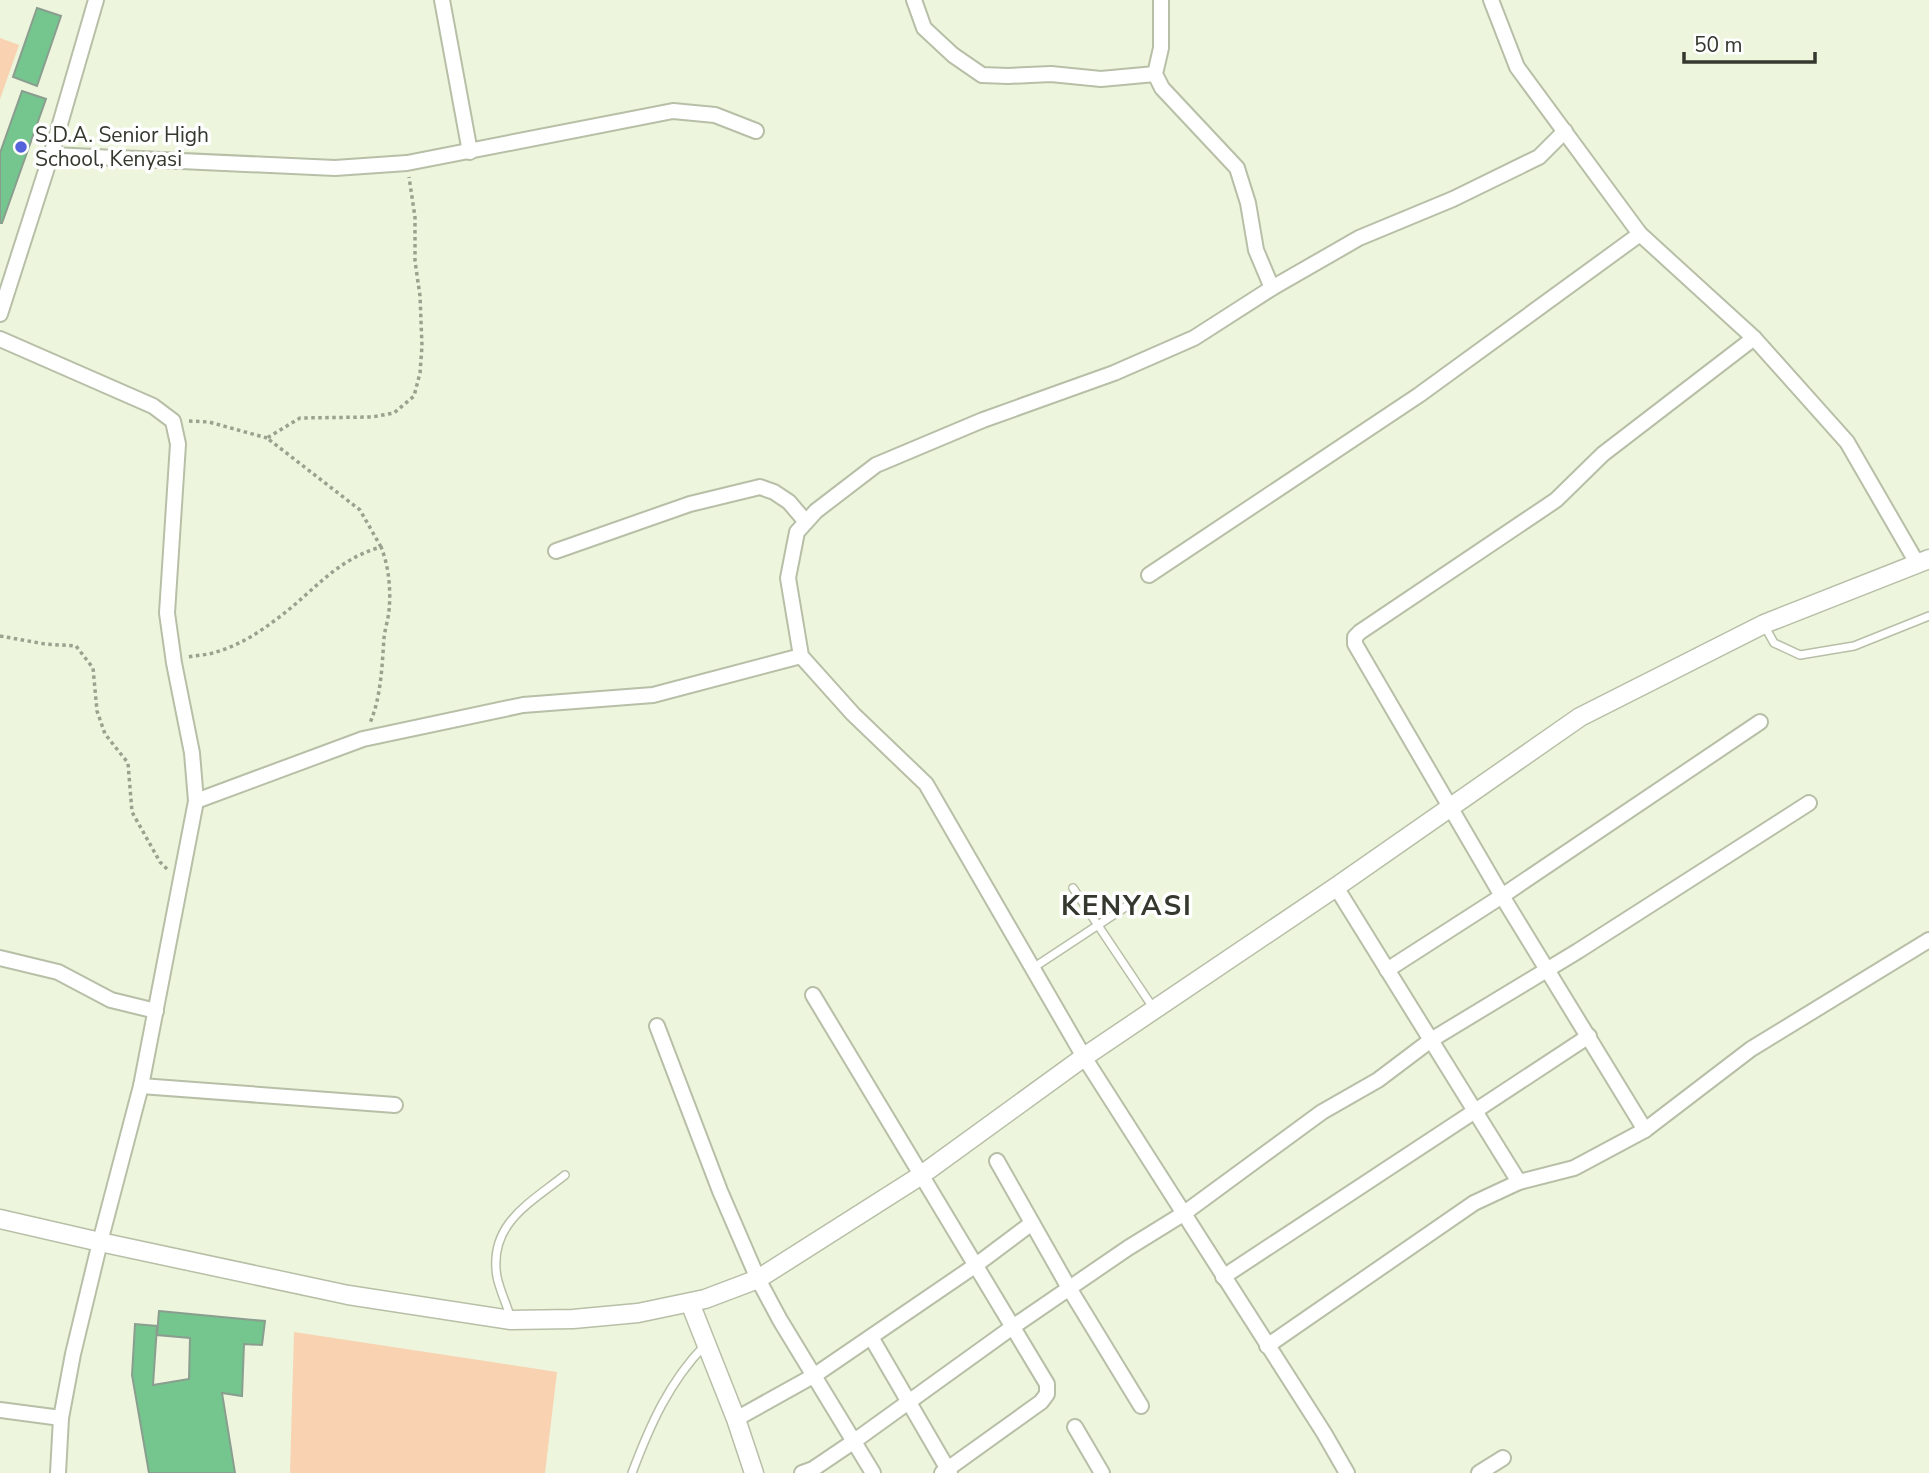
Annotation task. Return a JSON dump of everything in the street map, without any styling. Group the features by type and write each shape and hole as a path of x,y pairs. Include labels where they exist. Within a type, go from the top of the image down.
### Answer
{"street":[{"path":"0,314 51,155 96,0"},
{"path":"442,0 470,152"},
{"path":"914,0 924,28 953,55 982,75 1051,74 1101,79 1155,74"},
{"path":"1161,0 1161,48 1155,74 1162,88 1237,168 1248,203 1256,250 1272,288"},
{"path":"0,1219 348,1295 511,1320 573,1319 638,1313 690,1303 758,1279 920,1176 1084,1058 1580,717 1764,624 1923,561 1847,442 1754,338 1640,234 1517,67 1491,0"},
{"path":"51,155 335,168 407,163 673,111 715,115 756,131"},
{"path":"1347,1473 1084,1058 926,784 853,714 801,656 788,578 797,531 816,511 876,465 983,420 1114,373 1194,338 1272,288 1359,238 1453,199 1539,157 1565,131"},
{"path":"1149,575 1419,394 1640,234"},
{"path":"1645,1129 1449,808 1354,644 1356,637 1556,500 1603,454 1754,338"},
{"path":"0,339 153,406 173,421 178,444 167,613 192,753 196,801 141,1086 73,1354 61,1418 58,1473"},
{"path":"556,551 690,504 760,487 789,502 806,522"},
{"path":"196,801 363,739 523,705 653,695 801,656"},
{"path":"1387,970 1760,722"},
{"path":"802,1473 813,1469 853,1442 1069,1288 1183,1214 1322,1112 1378,1080 1431,1040 1809,803"},
{"path":"1336,887 1519,1182"},
{"path":"1267,1346 1474,1203 1519,1182 1574,1168 1645,1129 1751,1049 1929,940"},
{"path":"0,958 58,972 111,1000 156,1011"},
{"path":"813,995 920,1176 1014,1326 1047,1384 1047,1394 1041,1402 947,1472 871,1337"},
{"path":"657,1026 720,1191 758,1279 873,1473"},
{"path":"1223,1277 1589,1036"},
{"path":"141,1086 396,1105"},
{"path":"997,1161 1140,1406"},
{"path":"736,1419 815,1376 1032,1223"},
{"path":"690,1303 736,1419 754,1473"},
{"path":"0,1410 61,1418"},
{"path":"1075,1427 1102,1473"},
{"path":"1479,1473 1503,1458"}],"lane":[{"path":"1764,624 1774,643 1800,655 1854,646 1929,616"},
{"path":"1073,888 1154,1010"},
{"path":"1033,968 1129,904"},
{"path":"511,1320 497,1276 498,1244 511,1218 565,1175"},
{"path":"632,1473 658,1409 684,1367 706,1345"}],"path":[{"path":"267,438 300,418 372,417 394,413 414,396 420,373 422,346 420,296 415,261 415,217 407,163"},
{"path":"173,421 209,422 267,438 360,510 387,562 389,609 384,636 384,662 374,713 363,739"},
{"path":"174,663 215,653 241,642 276,620 333,569 381,547"},
{"path":"0,636 76,646 93,668 97,711 105,734 128,762 132,812 160,862 180,883"}],"shaded area":[{"path":"0,38 19,45 0,99"},
{"path":"294,1332 557,1372 545,1473 290,1473"}],"building":[{"path":"37,8 61,16 37,86 13,77"},
{"path":"22,91 46,99 0,223 0,153"},
{"path":"159,1311 265,1321 262,1345 244,1344 242,1396 222,1393 235,1473 149,1473 132,1375 135,1324 157,1326 153,1385 189,1379 190,1338 157,1335"}],"place":[{"name":"S.D.A. Senior High School, Kenyasi","path":"21,147"}],"district":[{"name":"KENYASI","path":"1127,906"}]}
